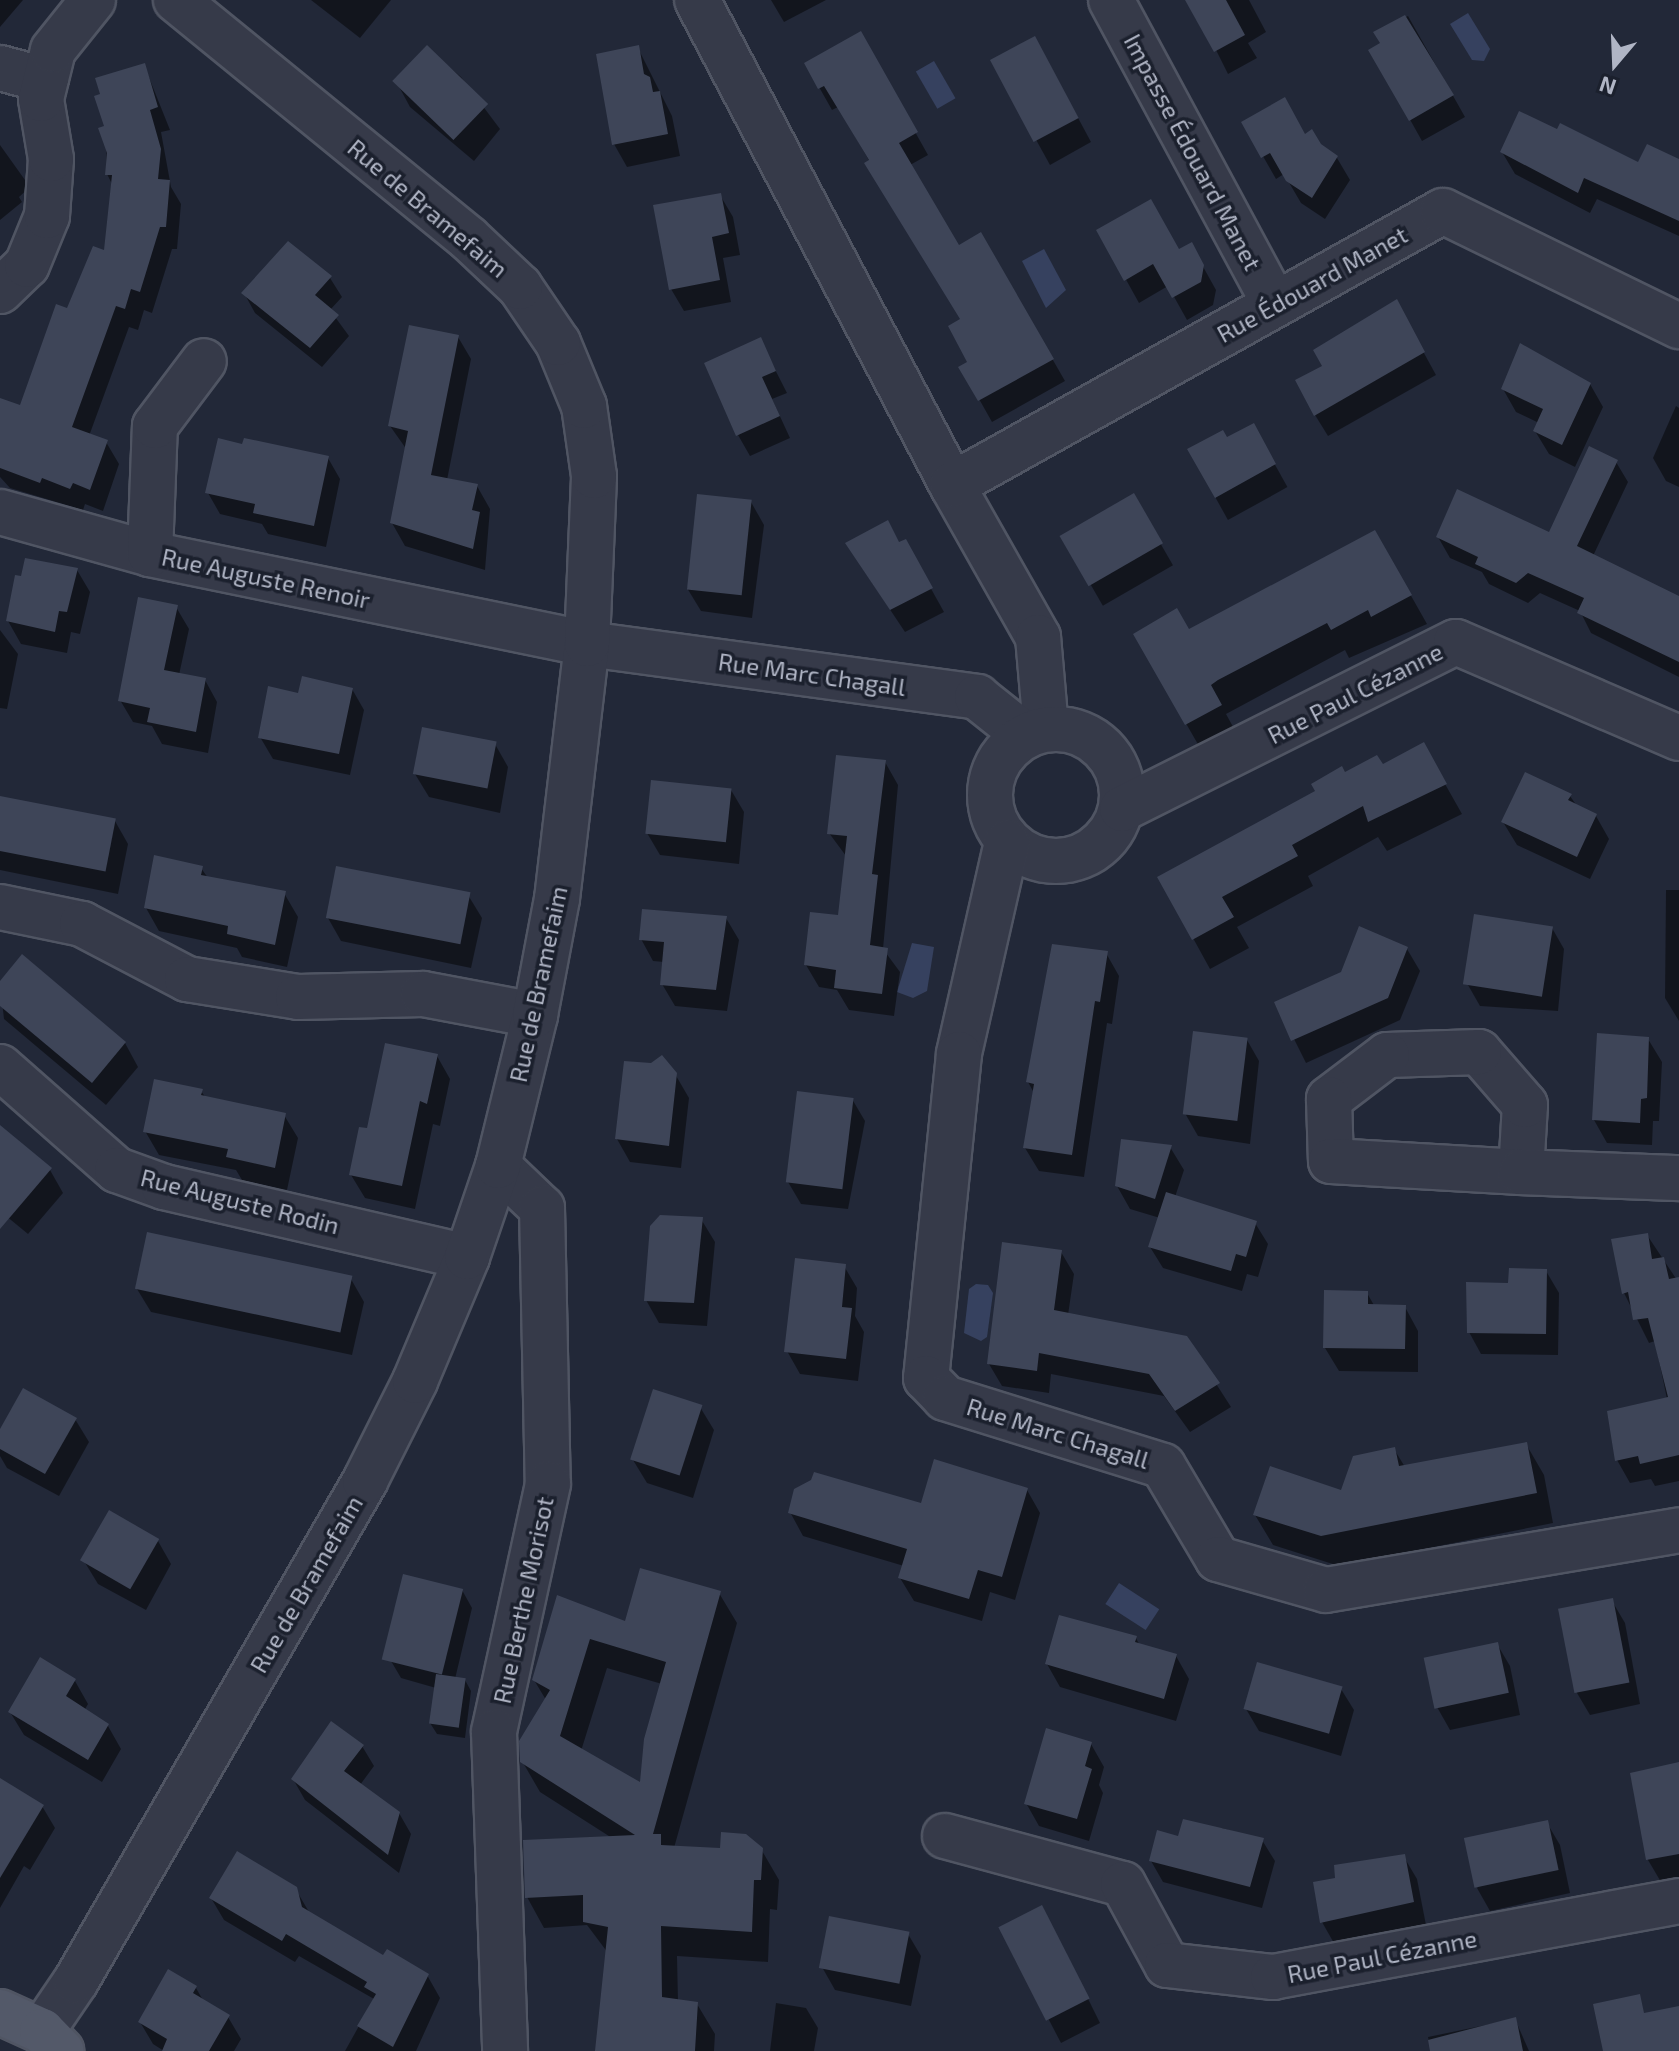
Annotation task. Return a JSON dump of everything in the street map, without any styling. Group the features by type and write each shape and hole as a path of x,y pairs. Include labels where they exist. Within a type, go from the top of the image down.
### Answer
{"main road":[{"path":"0,2012 52,2041"}],"street":[{"path":"0,291 27,265 47,216 51,159 41,99 53,50 93,0"},
{"name":"Rue de Bramefaim","path":"52,2041 76,1981 365,1481 467,1257 498,1166 535,1015 557,899 587,644 594,476 584,406 558,343 520,287 468,238 176,0"},
{"path":"697,0 952,485 1038,637 1036,731"},
{"name":"Impasse Édouard Manet","path":"1111,0 1275,304"},
{"path":"0,68 45,80"},
{"name":"Rue Édouard Manet","path":"952,485 1443,211 1679,326"},
{"name":"Rue Auguste Renoir","path":"204,361 155,426 150,554 587,644"},
{"path":"0,512 150,554"},
{"name":"Rue Paul Cézanne","path":"1122,809 1456,642 1679,738"},
{"name":"Rue Marc Chagall","path":"587,644 977,697 1036,731"},
{"path":"1036,731 1088,736 1117,767 1122,809 1105,841 1075,860 1038,860 1007,842 989,805 995,764 1036,731"},
{"name":"Rue Marc Chagall","path":"1007,842 959,1054 926,1378 945,1398 1163,1466 1218,1559 1326,1590 1679,1530"},
{"path":"0,907 82,924 187,979 298,997 423,994 535,1015"},
{"path":"1521,1172 1525,1105 1479,1052 1387,1055 1329,1099 1331,1161 1521,1172 1679,1178"},
{"name":"Rue Auguste Rodin","path":"0,1067 117,1170 164,1187 467,1257"},
{"name":"Rue Berthe Morisot","path":"498,1166 542,1208 548,1484 494,1732 505,2051"},
{"name":"Rue Paul Cézanne","path":"945,1836 1123,1884 1167,1965 1273,1977 1679,1901"}],"water":[{"path":"1468,13 1490,49 1484,61 1472,60 1450,24"},
{"path":"934,61 956,98 937,109 916,72"},
{"path":"1044,249 1066,290 1046,308 1022,261"},
{"path":"912,943 934,947 927,991 913,998 897,992"},
{"path":"976,1284 988,1285 993,1293 987,1337 981,1341 964,1333 969,1289"},
{"path":"1119,1583 1159,1609 1146,1630 1105,1604"}],"building":[{"path":"1185,0 1226,0 1245,35 1214,52"},
{"path":"1405,15 1454,95 1409,121 1368,50 1380,43 1373,32"},
{"path":"861,31 918,132 899,143 959,245 981,232 1054,359 978,401 958,367 967,362 948,326 960,319 864,163 869,160 824,86 818,89 804,63"},
{"path":"1035,36 1079,118 1034,142 990,60"},
{"path":"427,45 488,104 453,140 392,81"},
{"path":"639,45 644,74 650,77 653,92 660,91 668,134 612,145 596,54"},
{"path":"145,63 158,107 150,110 161,149 158,179 170,180 166,227 160,227 140,292 131,289 125,309 116,306 72,427 108,440 90,490 73,483 70,489 42,478 40,483 0,468 0,398 20,405 56,304 67,308 93,246 104,250 112,175 105,175 107,153 98,128 104,126 94,96 100,94 95,78"},
{"path":"1285,97 1305,134 1312,129 1321,144 1338,156 1312,198 1286,181 1270,153 1261,158 1241,122"},
{"path":"1519,111 1557,129 1560,123 1638,162 1647,144 1679,159 1679,221 1584,178 1578,193 1500,152"},
{"path":"721,193 729,233 712,237 720,280 669,290 653,205"},
{"path":"1151,199 1179,249 1192,242 1204,265 1201,282 1172,298 1153,264 1124,281 1096,230"},
{"path":"288,241 332,276 315,295 339,315 310,348 241,293"},
{"path":"1397,299 1425,352 1314,416 1295,380 1322,366 1313,350"},
{"path":"409,325 459,335 431,475 478,484 472,510 480,512 473,549 390,523 408,431 388,426"},
{"path":"761,337 776,371 762,377 780,416 736,436 704,363"},
{"path":"1520,343 1591,383 1562,445 1533,431 1543,409 1501,389"},
{"path":"1254,423 1276,464 1215,498 1187,449 1223,430 1227,437"},
{"path":"218,438 242,444 244,438 329,456 314,526 253,513 255,504 205,493"},
{"path":"1589,446 1618,460 1577,546 1679,596 1679,662 1577,613 1584,598 1528,573 1516,583 1475,564 1478,557 1436,537 1457,489 1549,532"},
{"path":"1134,493 1163,543 1089,586 1060,536"},
{"path":"697,494 752,500 742,595 687,589"},
{"path":"888,520 899,542 906,539 933,588 890,610 845,543"},
{"path":"1375,530 1412,595 1371,617 1368,610 1331,630 1327,623 1218,680 1211,685 1222,705 1185,725 1133,634 1177,608 1189,629"},
{"path":"25,558 78,568 67,612 59,611 55,632 6,621 15,575 21,576"},
{"path":"138,597 178,605 164,670 206,678 196,732 147,722 150,708 118,701"},
{"path":"302,676 353,688 339,754 258,738 268,686 298,693"},
{"path":"422,727 497,742 487,789 413,774"},
{"path":"1424,742 1447,784 1368,822 1363,806 1292,845 1298,856 1222,897 1234,917 1192,940 1157,877 1315,791 1311,784 1342,766 1345,772 1377,755 1383,764"},
{"path":"836,755 886,760 872,874 878,875 870,945 888,948 882,994 834,988 836,970 804,965 810,912 838,915 847,836 827,834"},
{"path":"1525,772 1572,794 1568,800 1597,814 1577,857 1501,822"},
{"path":"651,780 732,788 726,842 645,834"},
{"path":"0,796 116,819 106,872 0,851"},
{"path":"154,855 203,866 201,875 286,891 275,945 227,934 228,926 144,908"},
{"path":"336,866 470,892 460,944 326,918"},
{"path":"642,909 727,916 716,990 660,985 664,942 639,940"},
{"path":"1474,914 1553,927 1542,997 1463,984"},
{"path":"1359,926 1408,947 1388,998 1291,1041 1274,1002 1341,972"},
{"path":"1052,944 1108,951 1100,1002 1095,1001 1072,1155 1023,1148 1034,1084 1026,1082"},
{"path":"22,954 126,1042 92,1083 0,1006 0,981"},
{"path":"1193,1031 1248,1038 1237,1121 1183,1114"},
{"path":"1597,1033 1649,1037 1647,1098 1641,1099 1640,1123 1592,1120"},
{"path":"385,1043 438,1054 427,1104 420,1101 402,1186 349,1175 359,1127 367,1128"},
{"path":"662,1055 677,1073 669,1146 615,1139 624,1061 651,1063"},
{"path":"154,1079 203,1089 201,1095 286,1113 275,1168 226,1157 228,1149 143,1132"},
{"path":"797,1091 854,1098 842,1189 786,1182"},
{"path":"0,1125 52,1168 0,1229"},
{"path":"1121,1139 1172,1145 1155,1199 1115,1186"},
{"path":"1166,1192 1257,1221 1246,1257 1236,1254 1231,1271 1148,1247"},
{"path":"660,1215 703,1217 694,1303 644,1301 650,1226"},
{"path":"147,1232 352,1276 340,1332 135,1289"},
{"path":"1648,1233 1652,1259 1664,1257 1669,1279 1679,1277 1679,1455 1640,1464 1638,1456 1615,1461 1607,1411 1668,1397 1648,1318 1633,1320 1628,1292 1622,1294 1611,1239"},
{"path":"1002,1242 1062,1250 1054,1310 1187,1336 1220,1383 1175,1411 1149,1374 1039,1353 1037,1371 987,1364"},
{"path":"795,1258 846,1264 842,1307 852,1308 846,1359 784,1352"},
{"path":"1509,1268 1547,1269 1546,1334 1467,1333 1466,1282 1508,1283"},
{"path":"1324,1290 1368,1291 1368,1304 1406,1305 1405,1349 1323,1348"},
{"path":"23,1388 77,1418 45,1474 0,1449 0,1429"},
{"path":"653,1389 702,1405 680,1475 630,1459"},
{"path":"1527,1442 1537,1493 1321,1536 1253,1515 1270,1466 1341,1490 1353,1456 1395,1447 1399,1466"},
{"path":"934,1459 1028,1488 1002,1577 978,1570 969,1599 898,1578 907,1549 788,1513 794,1489 811,1480 814,1472 921,1503"},
{"path":"109,1510 159,1539 130,1589 80,1560"},
{"path":"640,1568 721,1591 653,1834 661,1834 661,1845 720,1848 721,1832 746,1834 763,1848 761,1880 754,1880 752,1932 661,1926 662,1997 698,2002 695,2051 595,2051 608,1927 583,1922 583,1895 525,1898 523,1840 635,1835 520,1762 519,1741 550,1690 532,1680 557,1595 625,1621","holes":["590,1639 666,1662 644,1739 640,1782 560,1736"]},
{"path":"403,1574 463,1589 442,1674 382,1659"},
{"path":"1613,1598 1629,1682 1574,1693 1558,1609"},
{"path":"1059,1615 1137,1636 1135,1642 1177,1654 1164,1699 1045,1664"},
{"path":"1498,1642 1509,1693 1434,1709 1424,1658"},
{"path":"40,1657 76,1679 66,1696 109,1724 88,1760 8,1712"},
{"path":"1257,1662 1343,1687 1329,1734 1243,1709"},
{"path":"436,1674 466,1678 459,1728 429,1724"},
{"path":"331,1721 364,1745 344,1771 400,1812 388,1855 291,1779"},
{"path":"1046,1728 1092,1742 1085,1766 1092,1769 1077,1819 1024,1804"},
{"path":"1679,1762 1679,1854 1646,1860 1630,1773"},
{"path":"0,1778 44,1805 0,1878"},
{"path":"1183,1819 1264,1838 1250,1887 1149,1861 1157,1830 1178,1836"},
{"path":"1548,1820 1559,1870 1474,1888 1464,1838"},
{"path":"237,1851 297,1887 302,1907 383,1955 387,1949 429,1974 393,2047 357,2026 376,1994 364,1987 367,1982 286,1934 282,1941 209,1898"},
{"path":"1405,1854 1414,1902 1320,1923 1313,1882 1335,1878 1334,1865"},
{"path":"1042,1905 1090,1999 1046,2021 998,1927"},
{"path":"829,1916 909,1932 899,1984 819,1968"},
{"path":"168,1969 197,1986 193,1993 230,2015 209,2051 162,2051 167,2039 138,2022"},
{"path":"1640,1994 1644,2013 1679,2006 1679,2051 1603,2051 1593,2004"},
{"path":"1516,2017 1523,2051 1430,2051 1428,2040"}]}
